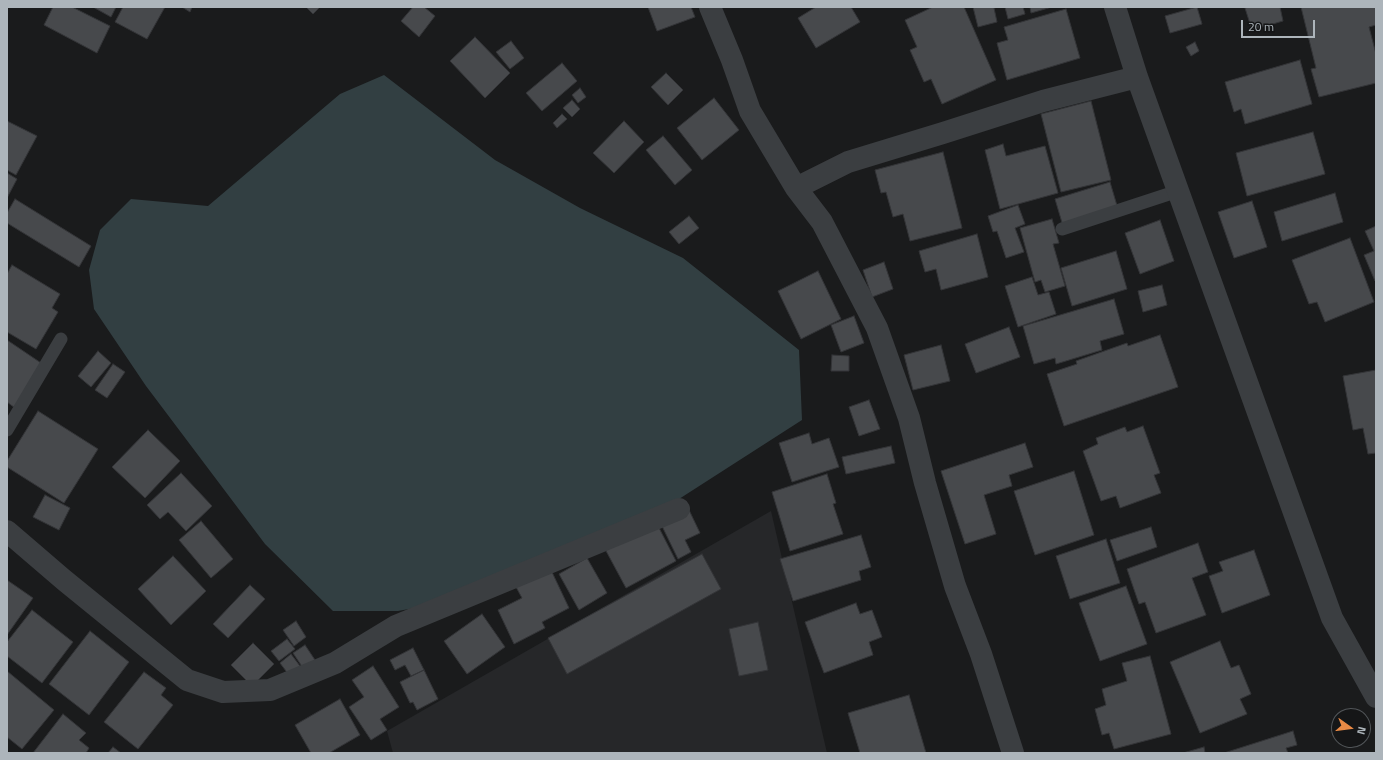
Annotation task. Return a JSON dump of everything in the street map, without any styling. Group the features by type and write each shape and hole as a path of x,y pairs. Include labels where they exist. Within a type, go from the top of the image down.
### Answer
{"street":[{"path":"710,7 732,60 750,111 796,188 822,222 877,328 909,418 925,483 955,586 981,654 1013,753"},
{"path":"1115,7 1136,77 1332,618 1376,697"},
{"path":"796,188 848,162 1043,101 1136,77"},
{"path":"7,530 64,580 187,680 223,692 270,690 335,663 396,626 679,509"}],"lane":[{"path":"1062,229 1178,191"},
{"path":"7,430 61,339"}],"shaded area":[{"path":"384,75 495,160 580,208 683,258 799,350 802,420 651,517 458,600 398,611 333,611 265,544 146,386 94,309 89,270 100,230 131,199 208,206 340,94"},
{"path":"771,511 827,753 393,753 387,731"}],"building":[{"path":"53,7 72,7 110,26 97,53 44,25"},
{"path":"93,7 116,7 111,17"},
{"path":"123,7 165,7 147,39 115,22"},
{"path":"182,7 192,7 190,12"},
{"path":"306,7 320,7 313,14"},
{"path":"413,7 424,7 435,16 419,37 401,21"},
{"path":"648,7 691,7 695,17 657,31"},
{"path":"816,7 851,7 860,22 816,48 798,18"},
{"path":"933,7 964,7 996,80 942,104 931,79 924,82 910,50 917,47 905,20"},
{"path":"973,7 999,7 994,8 997,22 978,27"},
{"path":"1005,7 1023,7 1025,14 1008,19"},
{"path":"1030,7 1052,7 1031,13"},
{"path":"1197,7 1202,24 1170,33 1165,16"},
{"path":"1280,7 1283,21 1252,30 1245,8"},
{"path":"1301,7 1376,7 1376,25 1369,27 1376,54 1376,83 1319,97 1311,69 1316,68"},
{"path":"1066,9 1080,58 1007,80 997,43 1008,40 1004,27"},
{"path":"475,37 510,73 485,98 450,61"},
{"path":"511,41 524,58 510,69 496,52"},
{"path":"1195,42 1199,51 1191,56 1186,47"},
{"path":"1300,60 1312,104 1245,124 1241,109 1234,112 1225,82"},
{"path":"562,63 577,81 542,111 526,93"},
{"path":"666,73 683,90 668,105 651,87"},
{"path":"580,88 586,97 578,103 572,95"},
{"path":"714,98 739,130 702,160 677,128"},
{"path":"572,100 580,109 572,117 563,108"},
{"path":"1091,101 1111,180 1061,192 1041,114"},
{"path":"562,114 567,119 557,128 553,123"},
{"path":"7,121 37,136 16,175 7,170"},
{"path":"624,121 644,142 614,173 593,153"},
{"path":"1313,132 1325,174 1247,196 1236,153"},
{"path":"663,136 692,170 675,185 646,150"},
{"path":"1003,144 1006,156 1045,146 1058,193 1000,209 985,150"},
{"path":"943,152 962,228 910,241 903,214 893,217 886,192 881,193 875,170"},
{"path":"7,173 17,179 7,198"},
{"path":"1110,182 1118,209 1063,226 1055,199"},
{"path":"1335,193 1343,222 1282,241 1274,212"},
{"path":"15,199 91,246 79,267 7,223 7,213"},
{"path":"1252,201 1267,247 1234,258 1218,212"},
{"path":"1018,205 1025,224 1015,228 1024,252 1006,258 997,231 993,232 988,216"},
{"path":"689,216 699,228 679,244 669,232"},
{"path":"1052,219 1059,243 1053,244 1065,286 1045,292 1041,280 1035,282 1020,228"},
{"path":"1160,220 1174,261 1140,274 1125,233"},
{"path":"1376,226 1375,281 1364,255 1374,251 1365,231"},
{"path":"977,234 988,277 941,290 936,269 925,272 919,251"},
{"path":"1350,238 1374,302 1325,322 1317,302 1309,304 1292,260"},
{"path":"1116,251 1127,289 1072,306 1061,268"},
{"path":"884,262 893,289 872,297 863,270"},
{"path":"12,265 60,294 52,308 58,312 36,349 7,332 7,274"},
{"path":"818,271 841,319 801,339 778,291"},
{"path":"1032,277 1038,295 1049,292 1056,314 1018,327 1005,286"},
{"path":"1162,285 1167,305 1143,312 1138,291"},
{"path":"1114,299 1124,334 1100,341 1102,350 1056,364 1055,358 1034,364 1023,326"},
{"path":"854,316 864,343 841,352 831,325"},
{"path":"1009,327 1020,357 976,373 965,344"},
{"path":"1160,335 1178,387 1064,426 1047,374 1077,364 1076,361 1127,343 1128,346"},
{"path":"7,340 44,365 15,408 7,402"},
{"path":"941,345 950,381 913,390 904,355"},
{"path":"98,351 111,363 91,387 78,376"},
{"path":"832,355 849,356 849,371 831,371"},
{"path":"113,364 125,372 107,398 95,390"},
{"path":"1376,370 1376,453 1368,454 1363,428 1353,430 1343,376"},
{"path":"869,400 880,429 859,436 849,407"},
{"path":"38,411 98,449 64,503 7,467 7,461"},
{"path":"1143,426 1160,473 1154,475 1161,493 1120,508 1116,496 1101,501 1083,451 1098,444 1096,438 1125,427 1127,432"},
{"path":"148,430 180,461 145,498 112,467"},
{"path":"809,433 812,444 829,438 839,467 792,482 779,443"},
{"path":"1025,443 1033,467 1009,475 1012,486 984,495 996,534 965,544 941,471"},
{"path":"891,446 895,463 846,474 842,457"},
{"path":"1074,471 1094,535 1035,555 1014,491"},
{"path":"181,473 212,506 186,531 168,512 160,519 147,505"},
{"path":"827,474 836,503 833,504 843,534 790,551 772,492"},
{"path":"45,495 70,508 59,530 33,517"},
{"path":"689,510 700,533 685,540 691,552 678,559 661,524"},
{"path":"201,521 233,559 211,578 179,540"},
{"path":"656,522 676,561 626,588 605,549"},
{"path":"1151,527 1157,547 1117,561 1110,540"},
{"path":"861,535 871,567 859,571 861,580 793,601 780,559"},
{"path":"1106,539 1120,583 1070,599 1056,556"},
{"path":"1198,543 1208,572 1192,578 1206,615 1156,633 1145,602 1139,604 1127,569"},
{"path":"1254,550 1270,595 1222,613 1209,576 1223,571 1219,562"},
{"path":"702,554 721,589 567,674 548,638"},
{"path":"173,556 206,591 171,625 138,589"},
{"path":"587,558 607,593 579,610 559,574"},
{"path":"551,570 569,608 542,622 545,628 514,644 498,610 522,598 516,587"},
{"path":"7,580 33,598 7,635"},
{"path":"250,585 265,599 228,638 213,624"},
{"path":"1126,586 1147,644 1100,661 1079,603"},
{"path":"856,603 860,614 872,610 882,637 869,642 873,655 824,673 805,622"},
{"path":"32,610 73,642 42,683 7,656 7,642"},
{"path":"482,614 505,647 467,674 444,641"},
{"path":"296,621 306,637 294,646 283,630"},
{"path":"758,622 768,670 739,676 729,629"},
{"path":"90,631 129,662 89,715 49,684"},
{"path":"287,639 295,649 279,661 271,651"},
{"path":"1220,641 1231,668 1239,665 1251,694 1240,699 1247,714 1200,733 1170,662"},
{"path":"253,643 274,664 252,686 231,665"},
{"path":"305,645 315,660 303,668 293,653"},
{"path":"413,648 424,670 411,676 405,665 395,670 390,660"},
{"path":"291,654 300,666 289,675 280,663"},
{"path":"1150,656 1171,734 1114,749 1109,733 1102,735 1095,709 1106,705 1102,689 1127,681 1122,663"},
{"path":"373,666 399,707 380,719 387,730 371,740 349,707 364,697 352,680"},
{"path":"424,670 438,699 417,710 413,702 410,703 400,682"},
{"path":"7,671 54,710 22,749 7,737"},
{"path":"144,672 166,688 161,695 173,705 138,749 104,722"},
{"path":"909,695 926,753 860,753 848,713"},
{"path":"340,699 360,735 329,753 311,753 295,725"},
{"path":"63,714 86,733 79,740 89,748 86,753 33,753"},
{"path":"1293,731 1297,745 1286,748 1288,753 1224,753"},
{"path":"113,747 121,753 108,753"},
{"path":"1204,747 1205,753 1183,753"}]}
